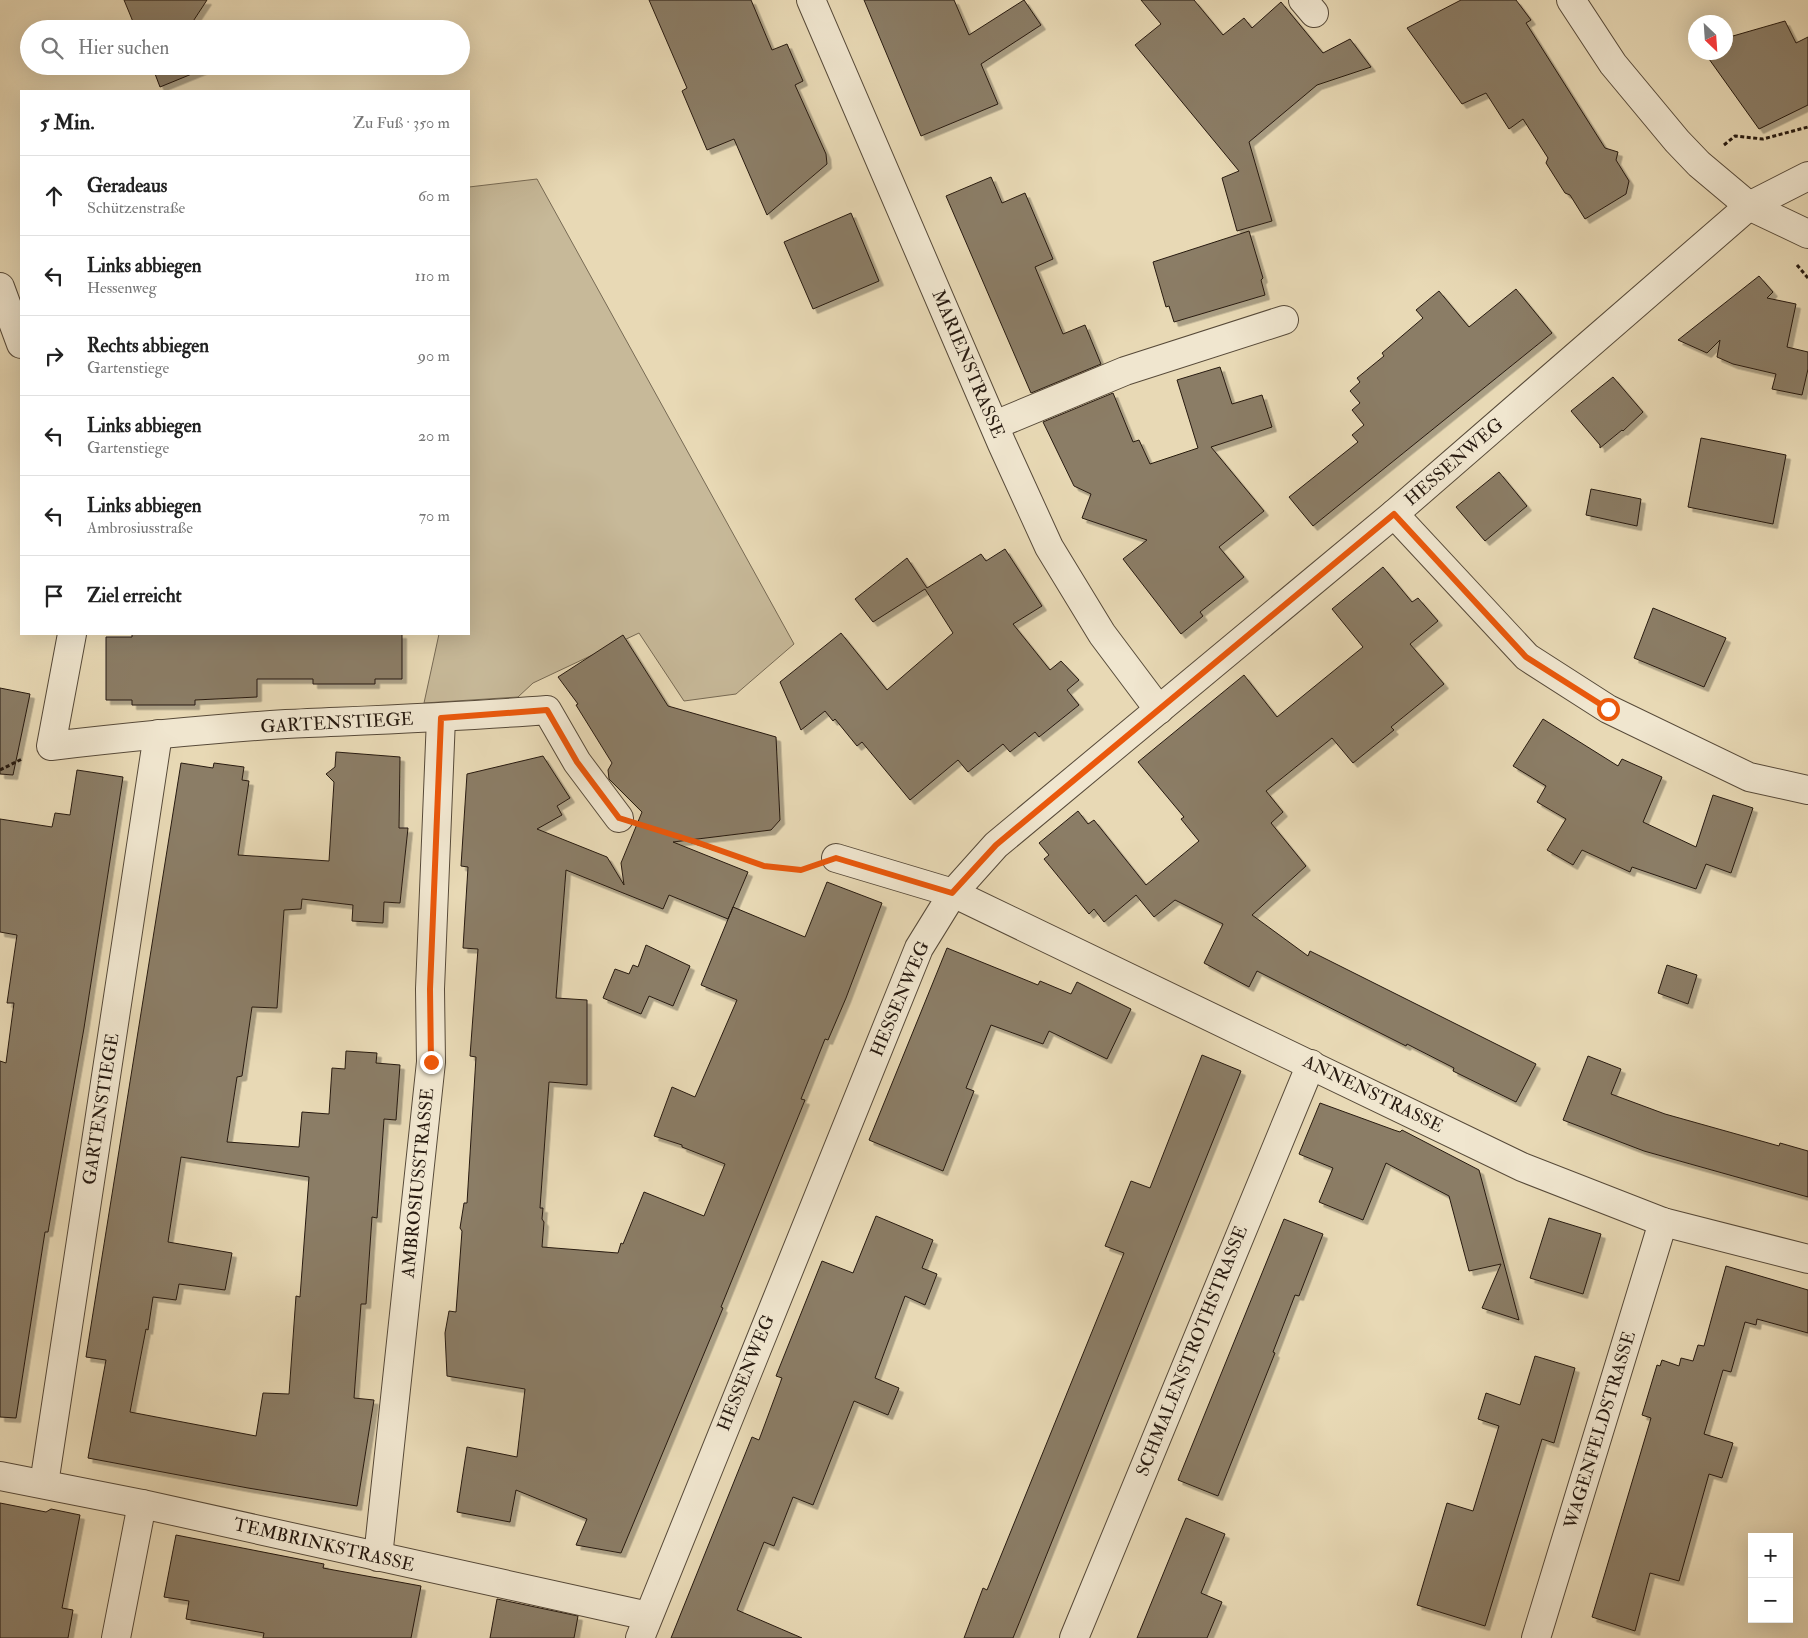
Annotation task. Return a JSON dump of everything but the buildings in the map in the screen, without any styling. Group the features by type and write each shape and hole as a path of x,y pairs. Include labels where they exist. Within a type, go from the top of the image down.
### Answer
{"street":[{"name":"MARIENSTRASSE","path":"812,0 1049,547 1102,634 1158,710"},
{"path":"1571,0 1613,64 1677,141 1699,164 1748,206 1808,234"},
{"name":"HESSENWEG","path":"644,1627 919,948 952,893 996,845 1394,514 1748,206 1808,176"},
{"path":"0,288 20,341"},
{"path":"995,425 1125,371 1284,320"},
{"path":"1394,514 1526,657 1608,709 1749,777 1808,790"},
{"name":"GARTENSTIEGE","path":"72,635 51,746 158,734 285,724 441,718 547,710 577,762 619,818"},
{"name":"AMBROSIUSSTRASSE","path":"378,1557 431,1062 430,989 441,718"},
{"name":"GARTENSTIEGE","path":"44,1484 158,734"},
{"path":"836,858 952,893"},
{"name":"ANNENSTRASSE","path":"952,893 1522,1167 1663,1222 1808,1259"},
{"name":"SCHMALENSTROTHSTRASSE","path":"1074,1638 1311,1064"},
{"name":"WAGENFELDSTRASSE","path":"1536,1638 1663,1222"},
{"name":"TEMBRINKSTRASSE","path":"0,1476 142,1504 378,1557 644,1627"},
{"path":"116,1638 142,1504"}],"path":[{"path":"1699,164 1735,136 1763,140 1806,128 1808,134"},
{"path":"619,818 764,866 801,870 836,858"}],"shaded area":[{"path":"537,179 794,644 736,694 684,701 639,633 533,683 518,697 424,703 439,635 470,635 470,187"}],"route":[{"path":"431,1062 430,989 441,718 547,710 577,762 619,818 764,866 801,870 836,858 952,893 996,845 1394,514 1526,657 1608,709"}]}
